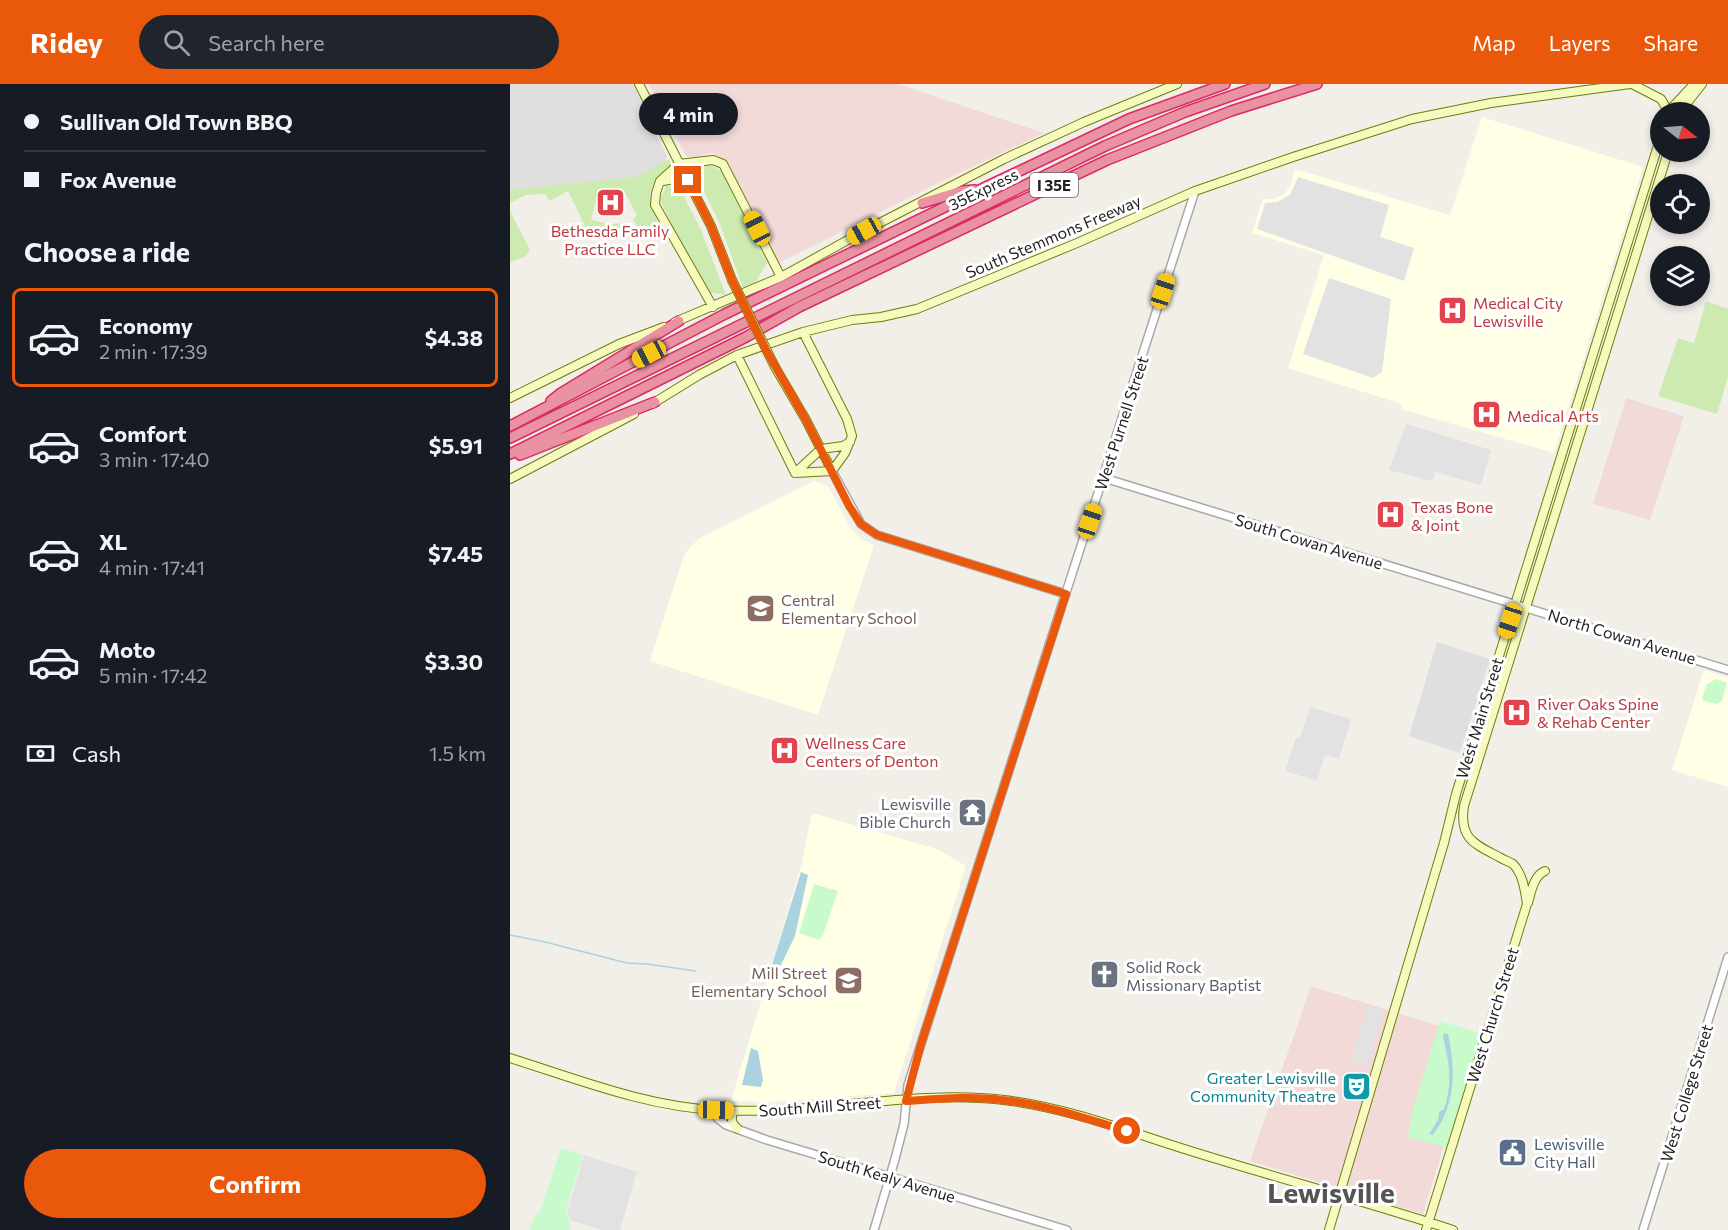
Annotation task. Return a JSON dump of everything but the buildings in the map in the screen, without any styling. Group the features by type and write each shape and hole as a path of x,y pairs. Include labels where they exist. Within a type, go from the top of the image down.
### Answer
{"highway":[{"name":"I 35E","path":"510,426 725,314 980,189 1129,119 1226,84"},
{"name":"35Express","path":"510,438 1105,146 1185,112 1265,84"},
{"name":"I 35E","path":"510,454 746,337 799,307 1107,160 1231,111 1317,84"},
{"path":"922,203 962,191 980,189"},
{"path":"534,415 561,393 678,321"},
{"path":"510,460 656,402"}],"main road":[{"path":"639,84 711,226 732,280 775,367 822,449 832,471"},
{"path":"510,398 619,344 781,277 959,181 1074,127 1177,84"},
{"path":"1631,84 1661,99 1663,102"},
{"name":"South Stemmons Freeway","path":"510,479 656,402 737,355 803,332 852,320 881,317 917,309 1195,192 1293,157 1412,119 1491,104 1631,84"},
{"path":"1677,102 1694,84"},
{"path":"1688,102 1701,84"},
{"path":"688,180 701,161"},
{"path":"712,307 655,205 660,181 679,164 718,161 726,169 781,277"},
{"name":"West Main Street","path":"1329,1230 1444,843 1456,794 1653,162"},
{"name":"West Main Street","path":"1527,904 1520,876 1513,864 1478,846 1465,834 1462,817 1464,806 1665,162"},
{"path":"660,181 688,180"},
{"path":"803,332 848,419 852,436 845,453 832,471"},
{"path":"737,355 795,473"},
{"path":"795,473 822,449 843,446 850,442"},
{"path":"795,473 832,471"},
{"name":"West Church Street","path":"1427,1226 1527,904 1536,879 1540,873 1545,871"},
{"name":"South Mill Street","path":"510,1058 642,1098 716,1110 783,1110 978,1098 1017,1102 1086,1118 1427,1226 1453,1230"},
{"path":"732,1111 732,1125 738,1129"}],"street":[{"name":"West Purnell Street","path":"874,1230 904,1124 906,1101 921,1044 1195,192"},
{"path":"832,471 861,524 877,535 1066,594"},
{"name":"South Cowan Avenue","path":"1104,478 1515,604"},
{"name":"North Cowan Avenue","path":"1515,604 1728,670"},
{"name":"West College Street","path":"1643,1230 1728,957"},
{"name":"South Kealy Avenue","path":"716,1110 717,1118 726,1125 1067,1230"}],"shaded area":[{"path":"510,84 633,84 667,157 663,166 635,179 510,194"},
{"path":"649,84 898,84 1044,133 779,263 726,160 713,153 693,158 686,156"},
{"name":"Medical City Lewisville","path":"1482,117 1643,167 1554,453 1401,409 1402,404 1288,368 1324,255 1252,233 1263,199 1275,199 1285,193 1291,185 1295,169 1450,215"},
{"path":"1298,177 1389,205 1380,237 1414,248 1404,281 1257,229 1265,203 1277,202 1290,195"},
{"path":"1329,278 1391,299 1382,372 1373,378 1303,354"},
{"path":"1626,398 1684,416 1650,520 1593,504"},
{"path":"1406,424 1491,450 1481,485 1436,472 1432,481 1389,470"},
{"name":"Central Elementary School","path":"814,481 828,486 851,529 863,540 874,545 818,715 650,661 684,555 690,547 700,538"},
{"path":"1437,642 1490,659 1460,753 1409,736"},
{"path":"1704,670 1728,678 1728,787 1672,770"},
{"path":"1310,707 1351,719 1339,759 1325,755 1317,781 1285,771 1296,737 1300,738"},
{"name":"Mill Street Elementary School","path":"812,813 937,849 966,866 894,1093 771,1102 731,1101 801,867"},
{"path":"1311,986 1477,1038 1423,1214 1250,1161"},
{"path":"1368,1005 1384,1010 1367,1066 1351,1060"},
{"path":"584,1155 637,1172 620,1230 602,1230 569,1220 568,1209"}],"green space":[{"path":"669,159 671,166 657,179 651,189 651,204 657,220 655,226 641,232 633,219 637,215 623,189 597,196 591,220 610,224 625,223 632,234 624,238 598,233 594,226 587,230 582,228 584,224 568,191 550,201 545,194 526,195 510,203 510,190 636,177"},
{"path":"706,166 712,166 722,172 767,262 756,282 743,288 721,227 703,189 704,178 701,171"},
{"path":"667,185 682,193 701,230 726,295 705,292 662,204 661,197"},
{"path":"510,211 530,250 526,256 510,263"},
{"path":"1710,302 1728,309 1728,377 1717,414 1658,396 1678,338 1694,343 1705,306 1710,306"},
{"path":"1716,679 1727,683 1722,701 1716,704 1702,700 1706,685"},
{"path":"814,884 838,891 823,935 819,940 799,933"},
{"path":"1440,1021 1486,1035 1451,1149 1408,1137 1412,1112"},
{"path":"561,1148 583,1155 566,1210 571,1228 569,1230 529,1230 535,1214 539,1215"}],"water":[{"path":"801,872 808,875 795,936 778,971 771,968"},
{"path":"1444,1033 1448,1034 1451,1047 1452,1086 1446,1111 1433,1135 1429,1134 1438,1120 1439,1112 1444,1109 1448,1091 1449,1073"},
{"path":"751,1048 758,1051 763,1080 761,1087 742,1085"}],"waterway":[{"path":"510,935 627,963 696,971"}],"place":[{"name":"Bethesda Family Practice LLC","path":"610,202"},
{"name":"Medical City Lewisville","path":"1452,311"},
{"name":"Medical Arts","path":"1486,415"},
{"name":"Texas Bone & Joint","path":"1390,515"},
{"name":"Central Elementary School","path":"760,608"},
{"name":"River Oaks Spine & Rehab Center","path":"1516,712"},
{"name":"Wellness Care Centers of Denton","path":"784,751"},
{"name":"Lewisville Bible Church","path":"972,812"},
{"name":"Solid Rock Missionary Baptist","path":"1105,975"},
{"name":"Mill Street Elementary School","path":"848,981"},
{"name":"Greater Lewisville Community Theatre","path":"1357,1086"},
{"name":"Lewisville City Hall","path":"1513,1152"}],"district":[{"name":"Lewisville","path":"1331,1192"}],"route":[{"path":"688,180 711,226 732,280 775,367 822,449 849,506 861,524 877,535 1066,594 908,1085 906,1101 978,1098 1017,1102 1070,1114 1127,1131"}]}
